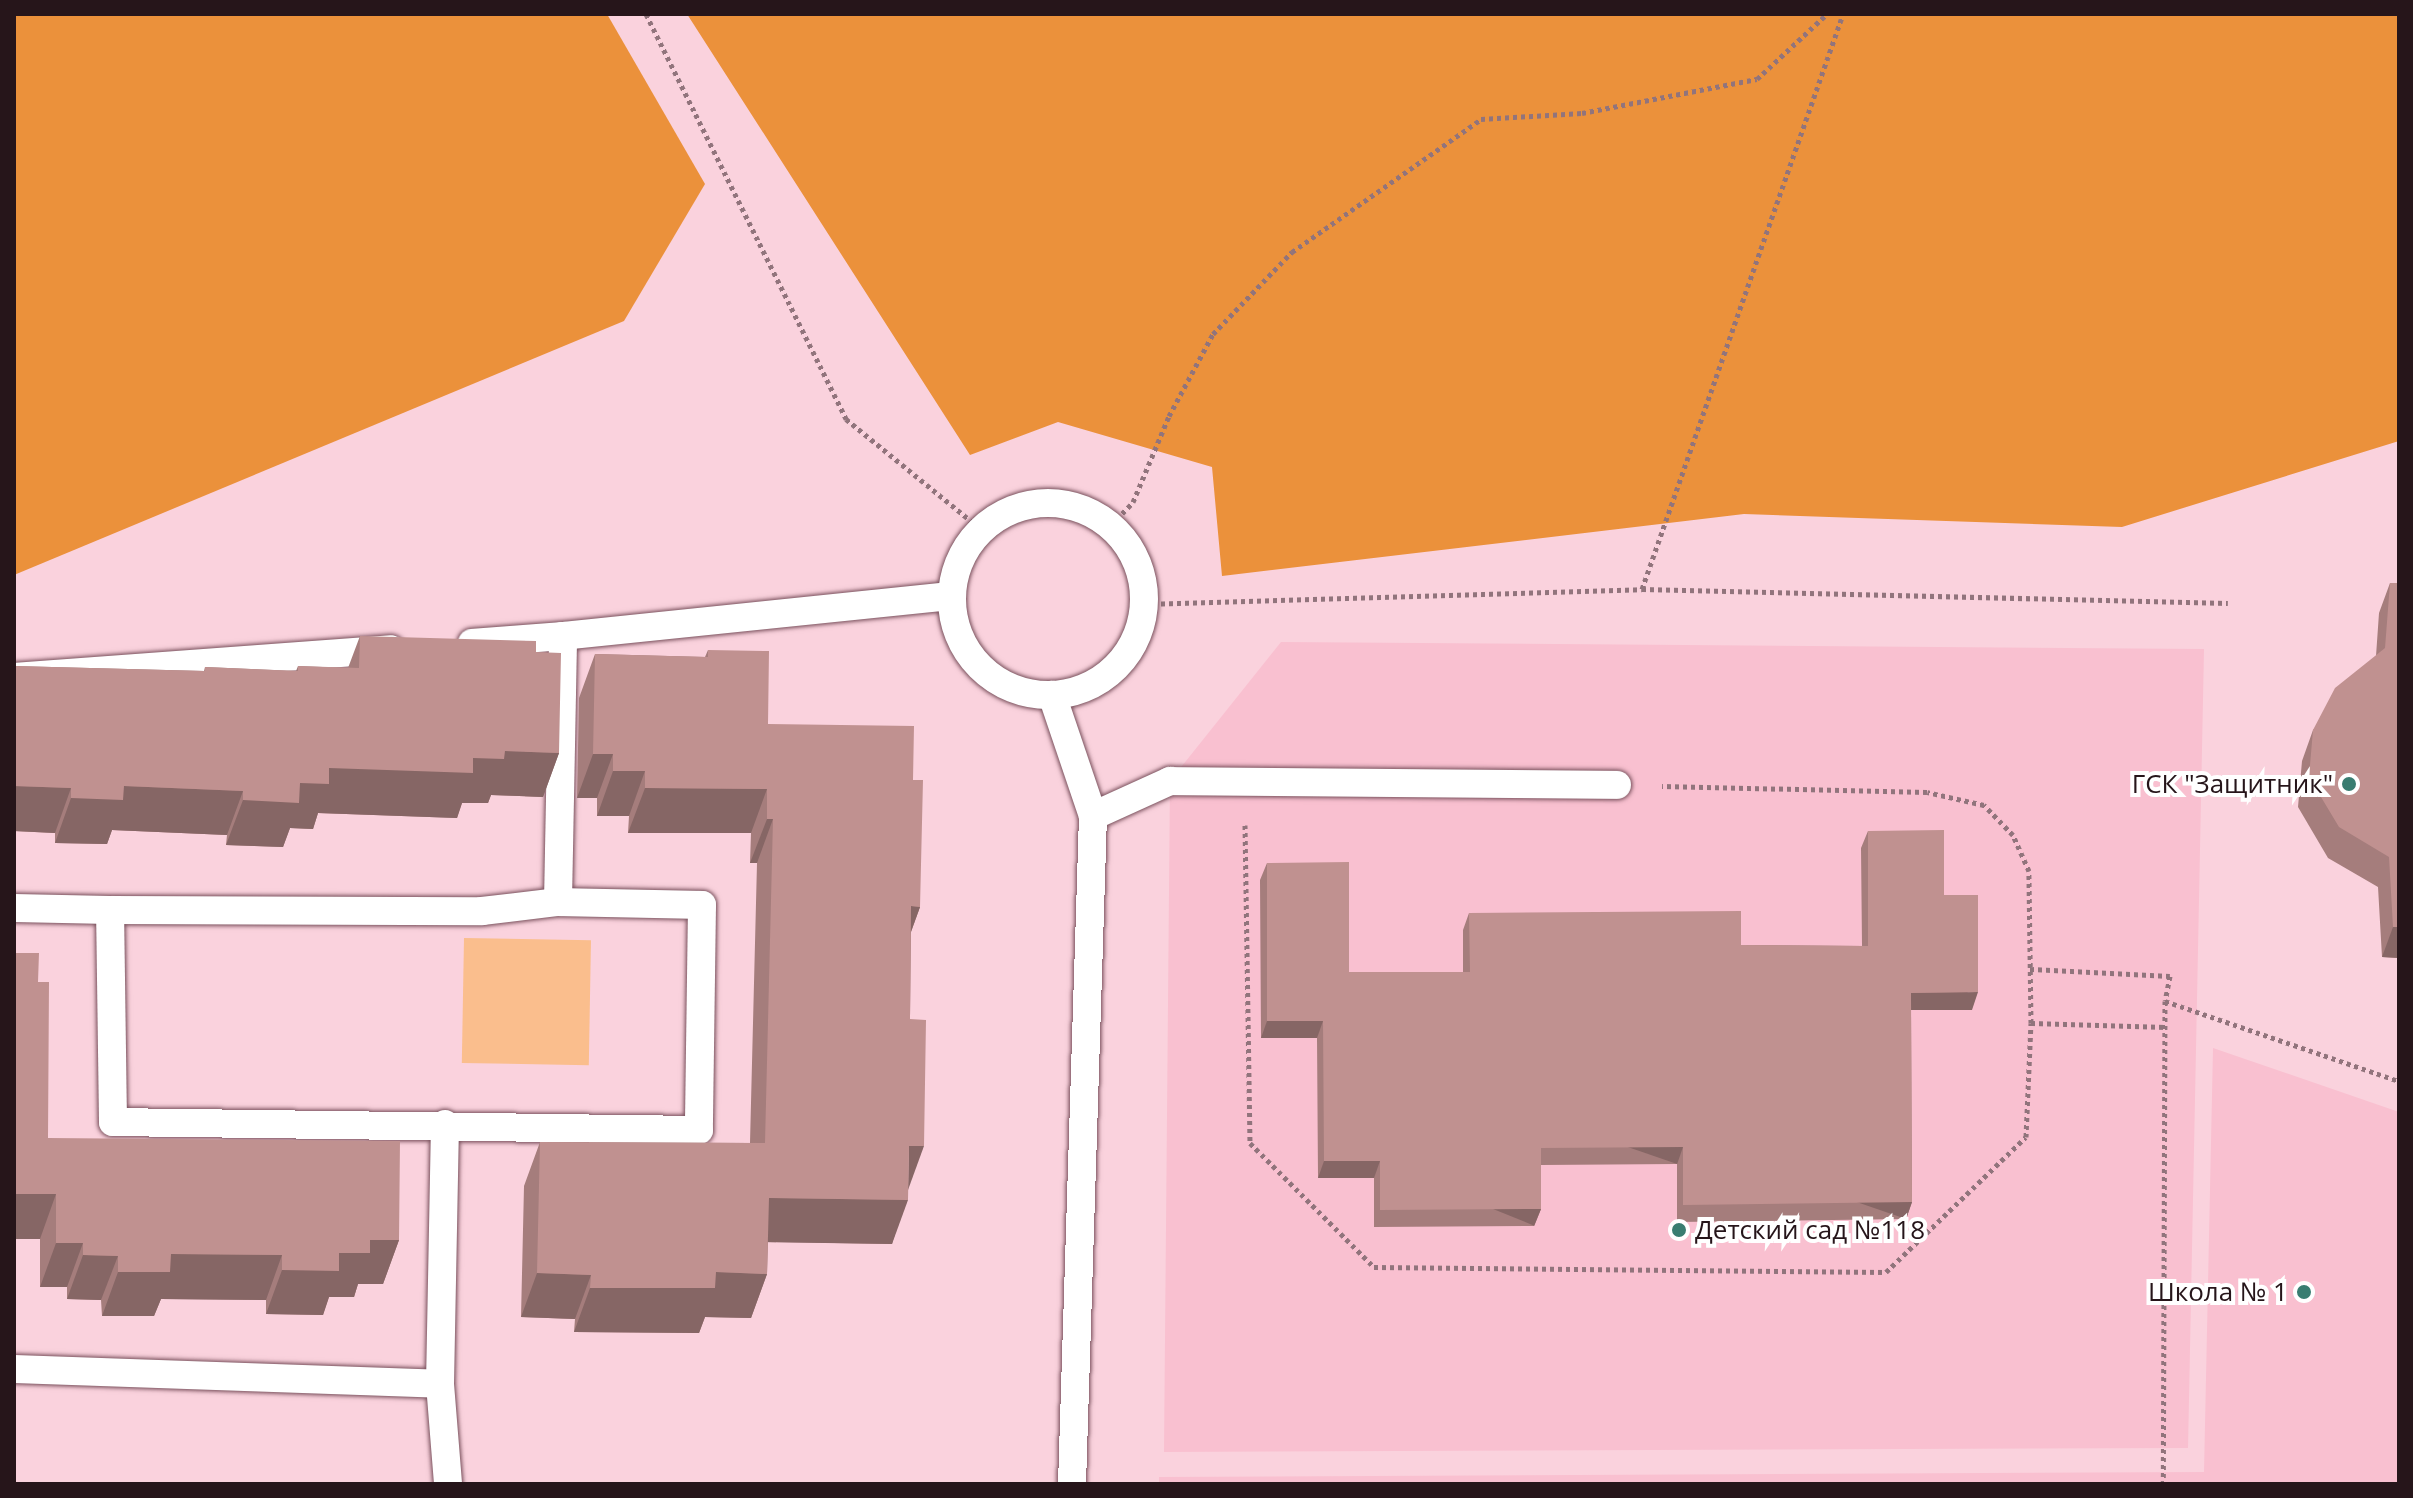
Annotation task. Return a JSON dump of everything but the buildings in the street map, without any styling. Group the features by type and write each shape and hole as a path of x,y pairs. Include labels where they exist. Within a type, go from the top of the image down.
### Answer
{"lane":[{"path":"1031,503 1060,503 1088,510 1111,525 1131,548 1142,575 1145,604 1139,632 1126,657 1105,677 1080,690 1052,695 1020,691 992,678 969,656 955,628 951,596 960,560 981,529 1004,512 1031,503"},
{"path":"14,677 563,636 951,596"},
{"path":"558,902 563,636"},
{"path":"1052,695 1093,816 1072,1484"},
{"path":"1093,816 1170,781 1617,785"},
{"path":"14,908 482,911 558,902 702,905 699,1130 445,1124 113,1122 110,910"},
{"path":"445,1124 440,1384 448,1484"},
{"path":"14,1369 440,1384"}],"path":[{"path":"646,14 846,419 981,529"},
{"path":"1111,525 1133,502 1169,416 1213,334 1292,252 1481,119 1582,113 1757,79 1827,14"},
{"path":"1642,589 1843,14"},
{"path":"1145,604 1642,589 2228,603"},
{"path":"1244,780 1250,1143 1374,1267 1886,1272 2026,1137 2031,1023 2029,871 2013,835 1984,805 1927,792 1617,785"},
{"path":"2030,969 2170,976 2165,1001 2163,1484"},
{"path":"2165,1001 2399,1081"},
{"path":"2031,1023 2166,1027"}],"shaded area":[{"path":"14,14 607,14 705,184 624,321 14,575"},
{"path":"687,14 2399,14 2399,441 2122,527 1744,514 1222,576 1212,467 1058,422 970,455"},
{"name":"Детский сад №118","path":"1281,642 2204,649 2188,1448 1164,1452 1170,781"},
{"path":"464,938 591,940 589,1065 462,1063"},
{"name":"Школа № 1","path":"2213,1048 2399,1112 2399,1484 1159,1484 1159,1477 2204,1472"}],"place":[{"name":"ГСК \"Защитник\"","path":"2349,784"},
{"name":"Детский сад №118","path":"1679,1230"},
{"name":"Школа № 1","path":"2304,1292"}]}
